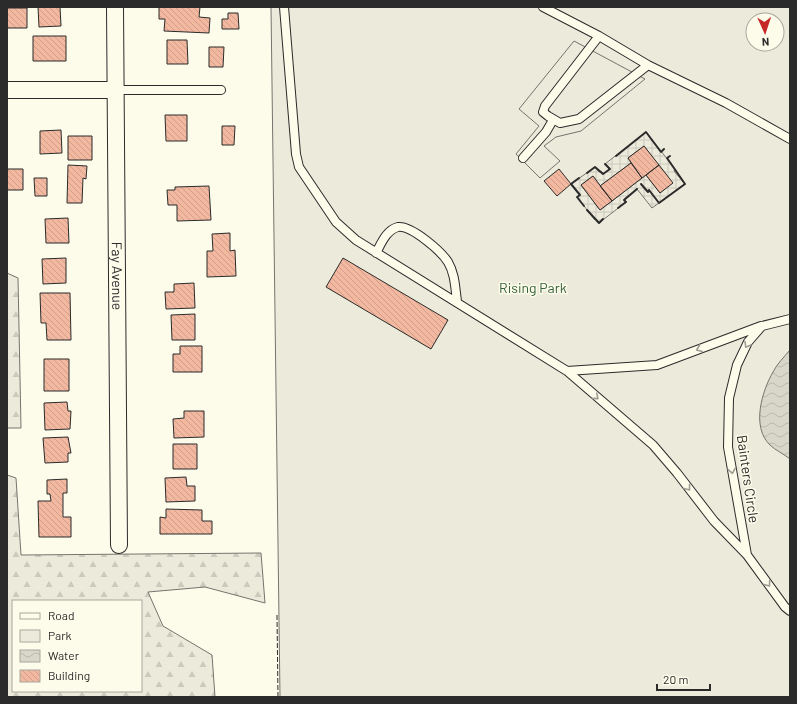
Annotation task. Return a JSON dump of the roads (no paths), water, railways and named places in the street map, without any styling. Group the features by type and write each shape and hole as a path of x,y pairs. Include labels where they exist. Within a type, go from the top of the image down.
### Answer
{"street":[{"name":"Fay Avenue","path":"115,7 114,90 119,434 119,545"},
{"path":"7,90 114,90"}],"lane":[{"path":"284,7 292,122 299,167 336,222 356,240 376,253 457,301 567,371 653,445 714,521 747,555"},
{"path":"543,7 599,36 648,65 726,103 790,139"},
{"path":"599,36 545,106 543,112 554,120 560,122 579,119 648,65"},
{"path":"114,90 221,90"},
{"path":"523,158 546,132 554,120"},
{"path":"376,253 388,233 398,227 407,229 441,252 448,262 454,277 457,301"},
{"path":"567,371 657,365 762,326 790,319"},
{"name":"Bainters Circle","path":"762,326 748,342 737,365 729,398 728,447 747,555 790,611"}],"water":[{"path":"790,350 790,459 772,447 764,437 761,429 760,409 765,389 776,366"}],"park label":[{"name":"Rising Park","path":"533,288"}]}
